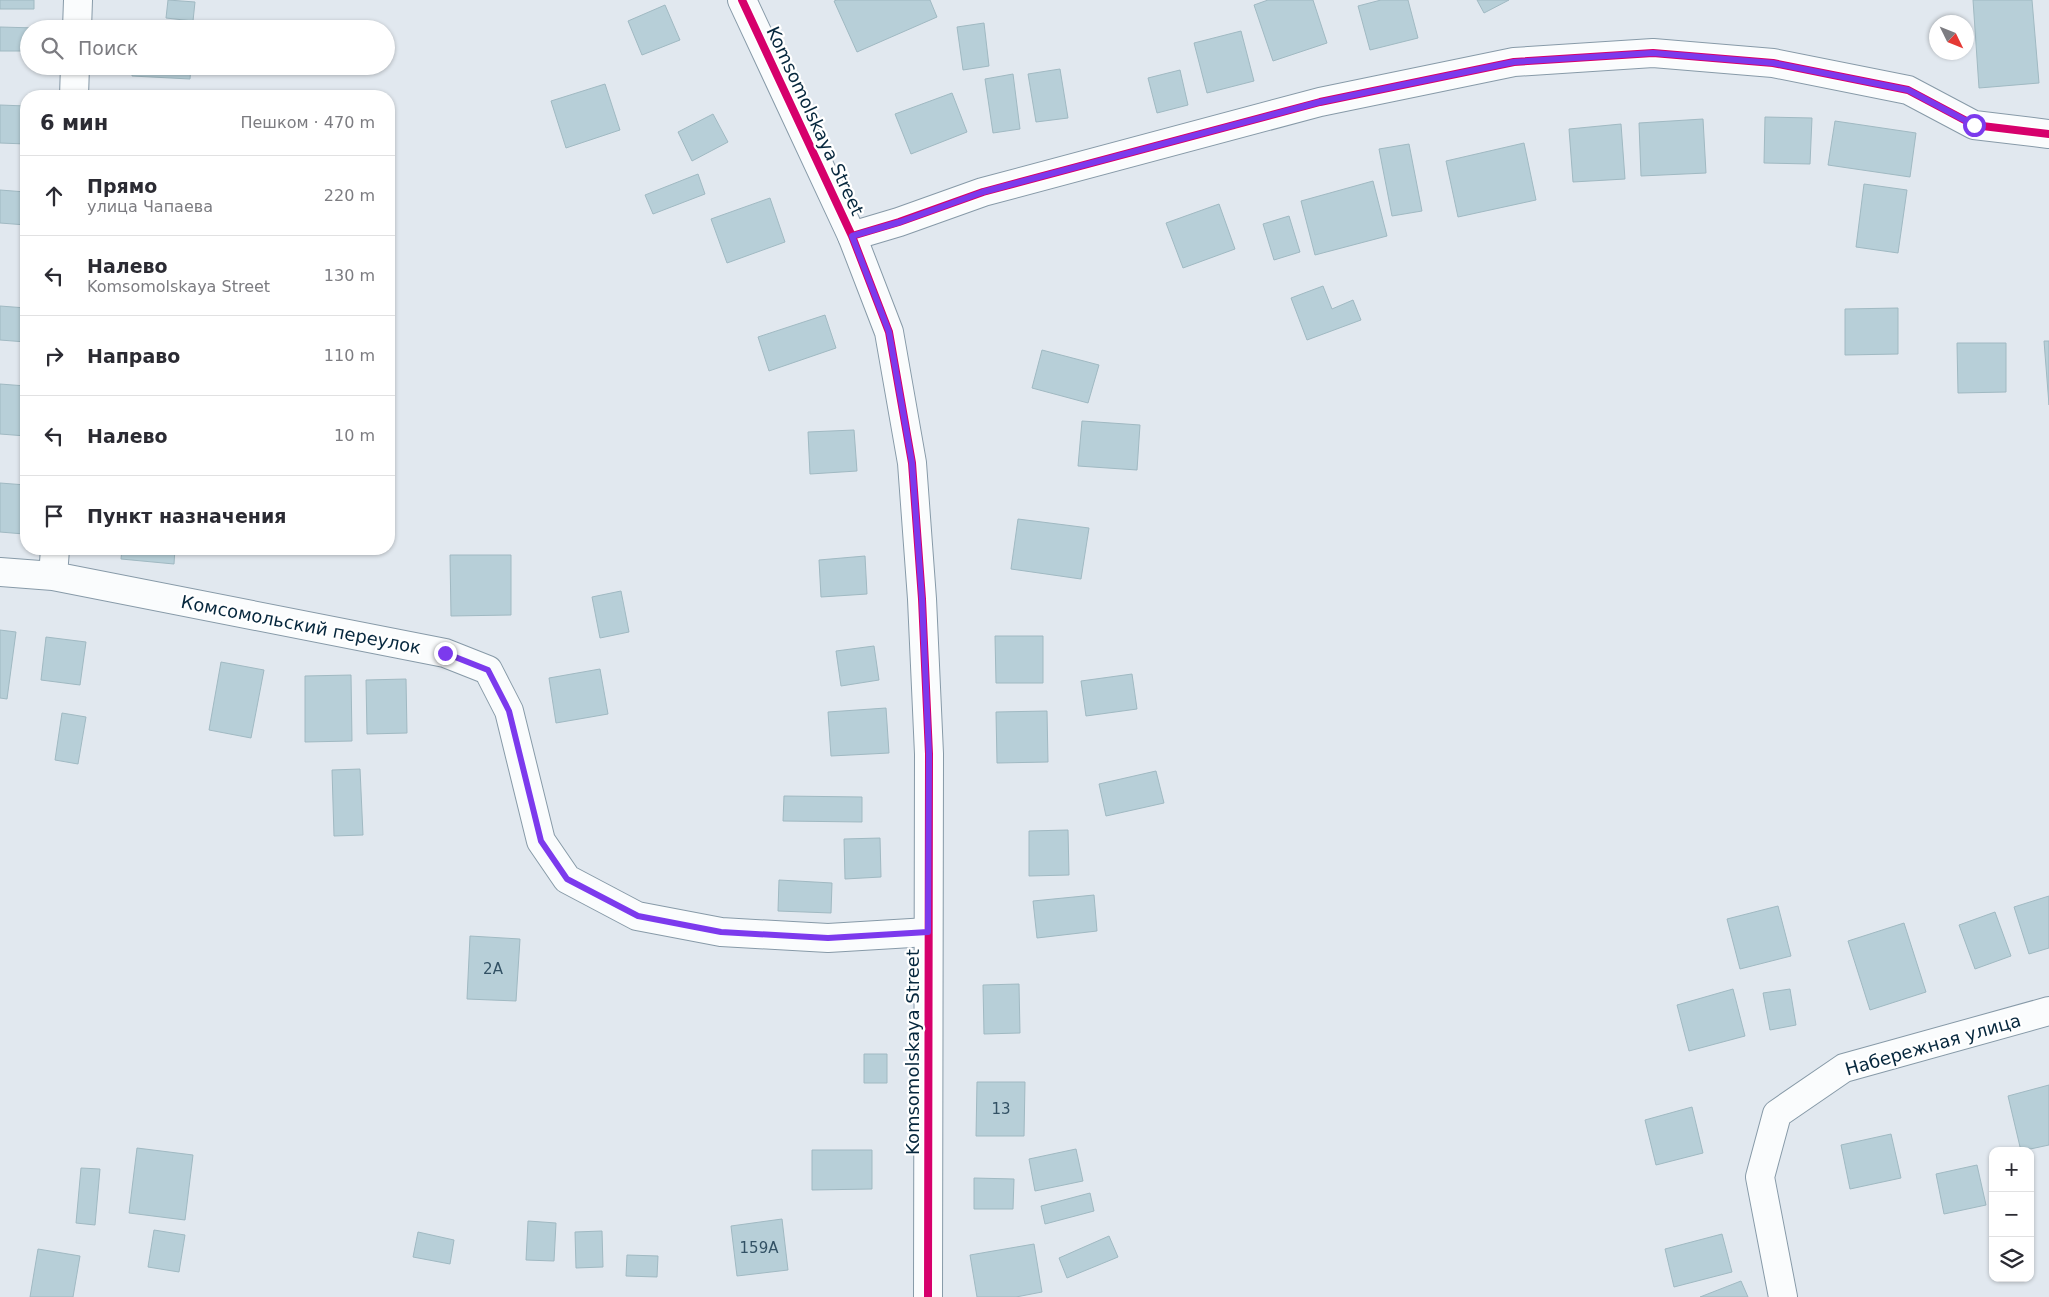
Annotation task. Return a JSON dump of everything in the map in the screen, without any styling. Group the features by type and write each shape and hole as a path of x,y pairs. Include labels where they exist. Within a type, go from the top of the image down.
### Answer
{"street":[{"path":"77,20 78,0"},
{"name":"Komsomolskaya Street","path":"742,0 852,236 889,332 912,463 922,599 929,754 928,1297"},
{"path":"852,236 900,222 983,192 1320,102 1514,62 1653,53 1773,63 1908,90 1974,125 2049,134"},
{"path":"74,90 75,75"},
{"path":"53,576 55,555"},
{"name":"Комсомольский переулок","path":"0,572 53,576 445,653 488,670 509,711 541,841 567,879 638,916 721,932 828,938 928,932"},
{"name":"Набережная улица","path":"1783,1297 1760,1178 1777,1114 1844,1068 2049,1011"}],"building":[{"path":"0,0 34,0 34,9 0,9"},
{"path":"168,0 195,2 193,20 166,18"},
{"path":"930,0 937,17 857,52 834,1"},
{"path":"1268,0 1313,0 1327,43 1273,61 1254,5"},
{"path":"1381,0 1408,0 1418,38 1370,50 1358,6"},
{"path":"1477,0 1509,0 1484,13"},
{"path":"1973,0 2032,0 2039,83 1979,88"},
{"path":"665,5 680,40 642,55 628,21"},
{"path":"984,23 989,66 963,70 957,27"},
{"path":"0,27 20,28 20,51 0,51"},
{"path":"1241,31 1254,81 1207,93 1194,43"},
{"path":"1060,69 1068,118 1036,122 1028,74"},
{"path":"1180,70 1188,105 1157,113 1148,78"},
{"path":"1013,74 1020,129 993,133 985,79"},
{"path":"132,75 190,75 190,79"},
{"path":"605,84 620,130 566,148 551,101"},
{"path":"952,93 967,132 911,154 895,114"},
{"path":"0,105 20,106 20,144 0,143"},
{"path":"713,114 728,142 692,161 678,132"},
{"path":"1765,117 1812,118 1810,164 1764,163"},
{"path":"1703,119 1706,173 1641,176 1639,123"},
{"path":"1835,121 1916,133 1910,177 1828,165"},
{"path":"1621,124 1625,179 1573,182 1569,129"},
{"path":"1524,143 1536,200 1458,217 1446,161"},
{"path":"1409,144 1422,211 1392,216 1379,149"},
{"path":"698,174 705,194 653,214 645,195"},
{"path":"1373,181 1387,236 1315,255 1301,201"},
{"path":"1864,184 1907,190 1898,253 1856,247"},
{"path":"0,190 20,192 20,225 0,223"},
{"path":"770,198 785,242 727,263 711,219"},
{"path":"1219,204 1235,249 1183,268 1166,223"},
{"path":"1289,216 1300,252 1274,260 1263,224"},
{"path":"1323,286 1332,309 1353,300 1361,320 1307,340 1291,298"},
{"path":"0,306 20,308 20,342 0,340"},
{"path":"1898,308 1898,354 1845,355 1845,309"},
{"path":"825,315 836,348 769,371 758,337"},
{"path":"2044,341 2049,341 2049,405"},
{"path":"1957,343 2006,343 2006,392 1958,393"},
{"path":"1042,350 1099,365 1088,403 1032,388"},
{"path":"0,384 20,386 20,436 0,434"},
{"path":"1082,421 1140,425 1137,470 1078,466"},
{"path":"854,430 857,471 810,474 808,432"},
{"path":"0,483 20,485 20,534 0,532"},
{"path":"1018,519 1089,528 1081,579 1011,569"},
{"path":"121,555 175,555 174,564 121,559"},
{"path":"450,555 511,555 511,615 451,616"},
{"path":"865,556 867,594 821,597 819,560"},
{"path":"621,591 629,632 600,638 592,597"},
{"path":"0,630 16,632 7,699 0,698"},
{"path":"995,636 1043,636 1043,683 996,683"},
{"path":"46,637 86,642 80,685 41,680"},
{"path":"874,646 879,680 841,686 836,651"},
{"path":"221,662 264,670 251,738 209,730"},
{"path":"600,669 608,714 556,723 549,678"},
{"path":"1132,674 1137,709 1086,716 1081,681"},
{"path":"351,675 352,741 305,742 305,676"},
{"path":"406,679 407,733 367,734 366,680"},
{"path":"886,708 889,753 831,756 828,712"},
{"path":"1047,711 1048,762 997,763 996,712"},
{"path":"62,713 86,717 78,764 55,760"},
{"path":"360,769 363,835 334,836 332,770"},
{"path":"1156,771 1164,803 1106,816 1099,784"},
{"path":"784,796 862,797 862,822 783,821"},
{"path":"1068,830 1069,875 1029,876 1029,831"},
{"path":"880,838 881,877 845,879 844,839"},
{"path":"779,880 832,883 831,913 778,911"},
{"path":"1094,895 1097,931 1037,938 1033,901"},
{"path":"2049,896 2049,948 2029,954 2014,907"},
{"path":"1778,906 1791,956 1740,969 1727,919"},
{"path":"1995,912 2011,956 1975,969 1959,925"},
{"path":"1904,923 1926,992 1870,1010 1848,941"},
{"path":"470,936 520,939 516,1001 467,999"},
{"path":"1019,984 1020,1033 984,1034 983,985"},
{"path":"1733,989 1745,1036 1689,1051 1677,1005"},
{"path":"1790,989 1796,1025 1770,1030 1763,993"},
{"path":"864,1054 887,1054 887,1083 864,1083"},
{"path":"977,1082 1025,1082 1024,1136 976,1136"},
{"path":"2049,1085 2049,1145 2034,1148 2020,1147 2008,1096"},
{"path":"1692,1107 1703,1153 1656,1165 1645,1120"},
{"path":"1891,1134 1901,1178 1850,1189 1841,1145"},
{"path":"137,1148 193,1155 185,1220 129,1213"},
{"path":"1076,1149 1083,1181 1035,1191 1029,1159"},
{"path":"812,1150 872,1150 872,1189 812,1190"},
{"path":"1977,1165 1986,1205 1944,1214 1936,1174"},
{"path":"81,1168 100,1169 95,1225 76,1223"},
{"path":"974,1178 1014,1179 1013,1209 974,1209"},
{"path":"1090,1193 1094,1211 1045,1224 1041,1206"},
{"path":"782,1219 788,1270 737,1276 731,1226"},
{"path":"528,1221 556,1223 554,1261 526,1260"},
{"path":"154,1230 185,1235 179,1272 148,1267"},
{"path":"602,1231 603,1267 576,1268 575,1232"},
{"path":"418,1232 454,1240 450,1264 413,1257"},
{"path":"1722,1234 1732,1272 1674,1287 1665,1249"},
{"path":"1109,1236 1118,1257 1067,1278 1059,1258"},
{"path":"1034,1244 1042,1292 1016,1297 977,1297 970,1255"},
{"path":"38,1249 80,1256 73,1297 30,1297"},
{"path":"627,1255 658,1256 657,1277 626,1276"},
{"path":"1741,1281 1748,1297 1700,1297"}],"cycle path":[{"path":"742,0 852,236 889,332 912,463 922,599 929,754 928,1297"},
{"path":"852,236 899,222 983,192 1320,102 1514,62 1653,53 1773,63 1908,90 1974,125 2049,134"}],"route":[{"path":"445,653 488,670 509,711 541,841 567,879 638,916 721,932 828,938 928,932 929,754 922,599 912,463 889,332 852,236 900,222 983,192 1320,102 1514,62 1653,53 1773,63 1908,90 1974,125"}]}
